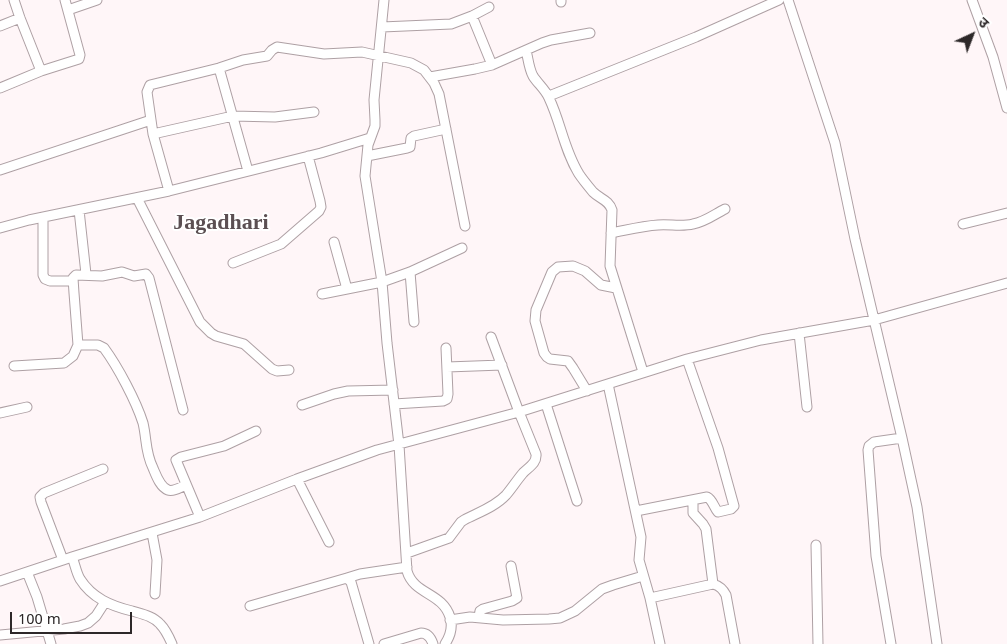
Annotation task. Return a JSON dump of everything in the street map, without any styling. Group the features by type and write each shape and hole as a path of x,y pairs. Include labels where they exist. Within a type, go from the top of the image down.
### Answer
{"street":[{"path":"14,0 41,71"},
{"path":"0,88 41,71 76,61 80,57 65,0"},
{"path":"68,10 97,0"},
{"path":"384,0 374,100 376,120 366,156 366,186 382,282 399,445 407,568 409,578 418,587 445,606 451,630 446,644"},
{"path":"549,96 696,37 779,0"},
{"path":"788,0 835,143 855,239 917,508 937,644"},
{"path":"972,0 993,57 1007,108"},
{"path":"382,28 451,24 489,7"},
{"path":"472,16 492,64"},
{"path":"0,26 20,18"},
{"path":"430,77 475,69 551,40 590,33"},
{"path":"169,191 151,120 147,92 150,86 243,60 267,56 274,47 280,46 324,54 362,52 411,63 424,70 430,77 439,94 465,226"},
{"path":"526,50 533,76 549,96 568,151 576,168 592,191 611,206 610,266 643,372"},
{"path":"219,68 248,171"},
{"path":"154,134 233,116 275,117 314,112"},
{"path":"0,170 151,120"},
{"path":"366,156 408,148 410,147 411,138 414,136 446,129"},
{"path":"0,228 43,217 169,191 308,156 370,138"},
{"path":"233,263 281,244 319,212 321,207 320,201 308,156"},
{"path":"137,198 200,322 210,333 244,344 272,369 277,371 290,370"},
{"path":"612,233 652,226 694,224 725,209"},
{"path":"79,210 86,274"},
{"path":"963,224 1007,212"},
{"path":"43,217 43,275 45,279 50,281 73,281"},
{"path":"334,242 347,289"},
{"path":"322,294 382,282 410,272 462,248"},
{"path":"587,391 574,368 568,362 547,358 535,321 536,310 552,272 558,267 573,266 601,284 616,288"},
{"path":"14,366 64,363 73,356 78,346 73,281 76,275 102,276 122,272 134,276 144,274 148,276 183,410"},
{"path":"410,272 414,322"},
{"path":"0,581 200,517 363,454 519,412 687,359 761,340 874,320 1007,283"},
{"path":"799,333 807,407"},
{"path":"407,553 449,538 461,522 501,499 534,463 536,458 491,337"},
{"path":"78,346 101,346 108,353 136,405 145,432 147,454 163,487 168,490 174,490 186,485"},
{"path":"394,404 443,401 447,399 446,348"},
{"path":"636,511 707,497 710,498 718,512 731,509 734,504 718,448 687,359"},
{"path":"447,367 502,366"},
{"path":"608,384 641,536 639,560 660,644"},
{"path":"302,404 348,391 392,390"},
{"path":"546,404 577,501"},
{"path":"0,413 27,407"},
{"path":"200,517 176,460 224,446 256,431"},
{"path":"891,644 875,549 868,446 874,442 902,438"},
{"path":"63,560 40,497 44,493 103,469"},
{"path":"297,480 329,542"},
{"path":"693,500 693,513 706,530 713,584"},
{"path":"152,532 157,560 155,594"},
{"path":"816,545 818,644"},
{"path":"72,557 80,579 90,591 115,607 154,618 160,623 172,644"},
{"path":"479,617 483,609 517,598 518,594 511,566"},
{"path":"250,606 360,574 407,568"},
{"path":"27,572 37,597 51,644"},
{"path":"450,620 470,617 503,620 560,618 575,610 602,589 643,576"},
{"path":"347,578 351,582 369,644"},
{"path":"650,598 713,584 718,585 726,595 734,644"},
{"path":"0,635 80,626 88,623 96,616 105,602"},
{"path":"384,644 425,633 433,644"}],"district":[{"name":"Jagadhari","path":"221,223"}]}
